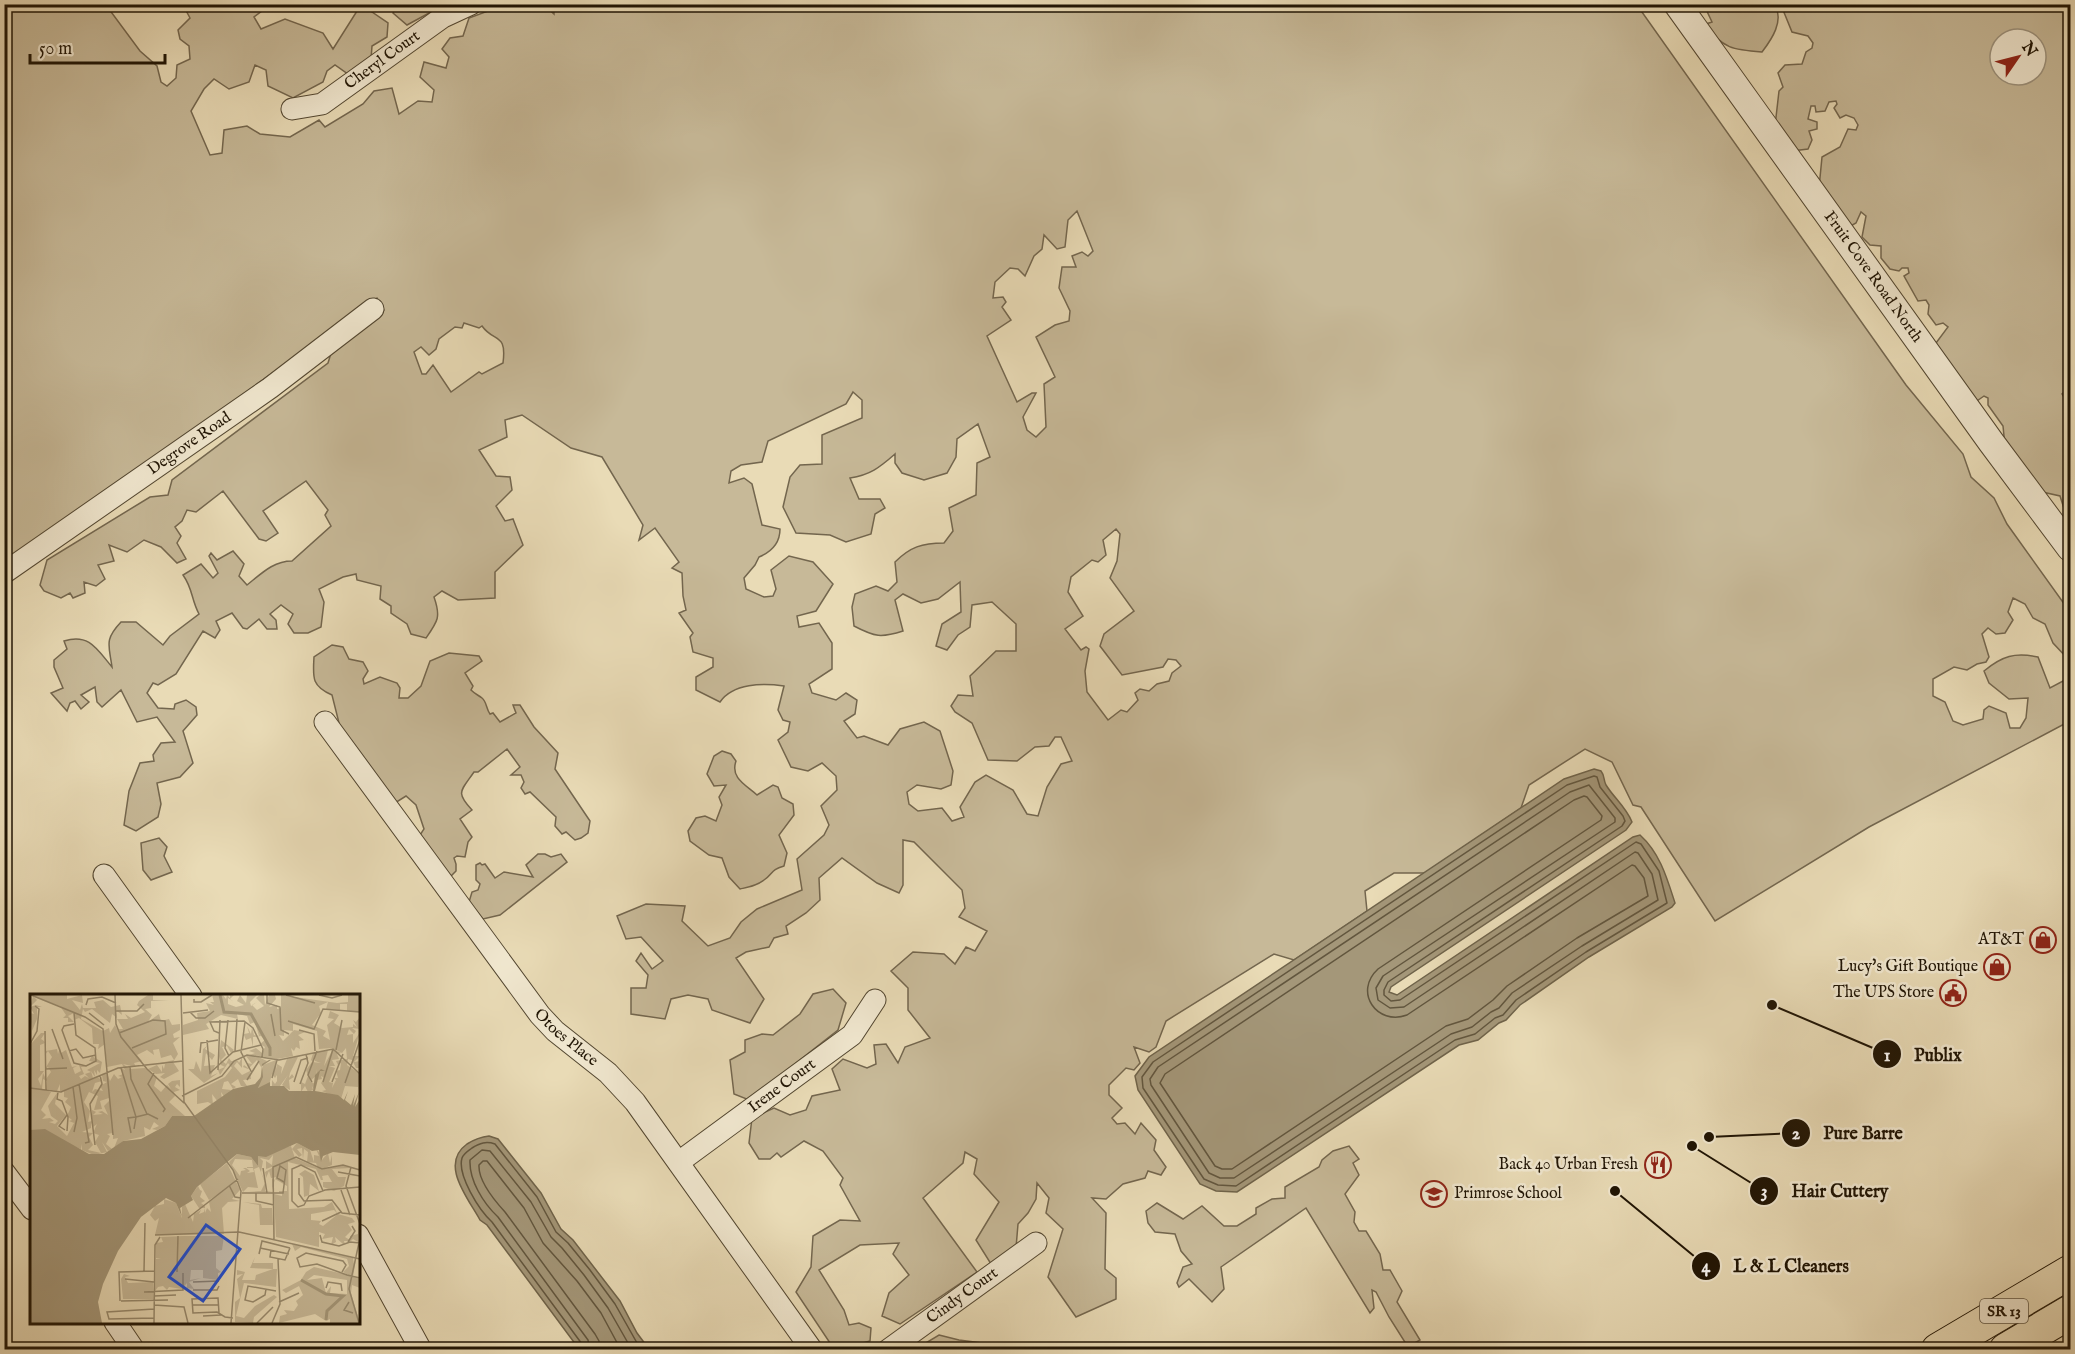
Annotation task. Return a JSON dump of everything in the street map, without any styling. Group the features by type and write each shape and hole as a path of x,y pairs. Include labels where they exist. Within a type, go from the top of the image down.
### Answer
{"main road":[{"name":"SR 13","path":"1938,1350 2070,1272"},
{"path":"2008,1348 2030,1317 2037,1292"},
{"name":"SR 13","path":"2008,1348 2070,1312"}],"street":[{"name":"Cheryl Court","path":"291,110 322,104 443,18 471,4"},
{"name":"Fruit Cove Road North","path":"1677,4 1991,442 2070,548"},
{"name":"Degrove Road","path":"4,573 270,388 373,309"},
{"name":"Otoes Place","path":"325,722 540,1015 555,1031 608,1073 635,1102 812,1350"},
{"path":"104,875 190,994"},
{"name":"Irene Court","path":"679,1162 852,1035 875,1000"},
{"path":"4,1172 30,1206"},
{"path":"360,1239 421,1350"},
{"name":"Cindy Court","path":"888,1350 1036,1243"},
{"path":"116,1324 134,1350"}],"shaded area":[{"path":"396,4 444,5 407,25 393,13"},
{"path":"5,5 106,5 140,51 157,66 161,82 167,86 176,78 177,65 190,59 189,46 180,39 178,30 190,18 183,5 270,5 254,17 261,29 285,19 323,33 333,49 357,11 369,10 388,23 387,37 372,46 371,59 348,74 335,65 327,71 323,82 293,98 268,86 266,70 255,65 249,82 229,89 214,79 204,89 191,111 210,155 222,153 224,130 247,126 260,134 290,137 319,120 325,127 363,104 374,91 392,88 399,114 418,101 432,102 434,90 420,77 424,62 446,68 449,57 442,49 450,38 463,36 469,18 504,5 544,5 554,14 554,5 1637,5 1906,385 1963,454 1971,477 1994,498 2007,524 2070,612 2070,721 1869,827 1715,921 1641,807 1633,805 1612,762 1585,749 1529,785 1521,808 1425,873 1394,873 1365,891 1367,911 1294,960 1274,954 1166,1021 1156,1047 1149,1052 1134,1047 1140,1063 1134,1070 1126,1068 1109,1085 1109,1095 1122,1108 1112,1118 1117,1124 1125,1123 1135,1134 1141,1123 1156,1140 1154,1150 1166,1167 1161,1175 1148,1171 1145,1178 1123,1184 1106,1199 1092,1198 1106,1213 1105,1269 1116,1278 1116,1299 1076,1317 1048,1277 1063,1229 1046,1213 1049,1198 1037,1183 1036,1199 1018,1224 1016,1248 991,1264 976,1240 999,1202 974,1174 977,1159 965,1152 963,1163 923,1198 977,1272 900,1324 882,1316 889,1293 909,1275 893,1254 899,1243 860,1245 819,1270 844,1310 849,1325 859,1323 871,1328 870,1341 834,1349 796,1292 811,1267 813,1236 840,1220 860,1221 840,1185 843,1178 823,1151 804,1141 781,1157 777,1153 770,1159 759,1159 749,1143 752,1118 774,1108 790,1115 806,1110 812,1096 840,1090 832,1069 843,1059 867,1068 876,1064 874,1045 886,1044 898,1063 905,1047 930,1038 908,1010 908,988 891,971 913,952 944,954 955,964 966,947 975,951 987,931 959,917 965,908 962,890 914,842 903,840 903,885 899,893 877,883 842,858 819,878 820,900 806,913 786,926 788,934 774,938 769,947 746,952 736,958 764,999 750,1023 712,1010 708,999 688,995 671,999 665,1019 631,1014 631,988 646,988 648,975 636,961 641,953 652,969 663,961 641,937 626,939 617,916 646,904 685,906 682,921 708,946 730,938 741,922 757,909 802,890 797,859 824,835 829,825 821,806 837,790 836,776 822,763 808,771 791,767 778,740 788,732 790,722 783,720 778,710 784,686 758,685 740,688 720,702 696,690 696,677 713,667 713,658 693,652 690,637 693,633 679,613 686,610 682,573 672,568 679,562 655,528 639,540 643,525 602,457 571,448 522,415 505,420 507,437 479,450 496,476 510,477 512,490 496,506 505,521 513,519 523,545 495,572 495,598 458,600 442,591 434,597 438,614 426,638 411,634 407,624 391,613 391,606 380,599 381,586 357,580 356,574 343,577 319,589 324,602 321,627 308,633 294,633 288,624 293,614 281,605 270,614 276,620 277,629 267,629 259,619 247,629 243,628 232,613 216,621 220,630 215,638 203,631 176,674 158,685 153,683 147,693 158,708 174,709 175,704 186,700 196,707 197,715 183,731 193,763 180,777 157,783 161,804 158,817 136,831 124,825 129,791 140,763 154,761 153,755 161,743 175,742 157,717 137,722 121,690 102,707 97,702 95,687 81,695 89,702 81,709 75,701 70,703 67,711 51,693 63,688 54,667 54,660 67,649 64,641 80,639 92,644 112,667 110,638 121,622 136,622 163,645 170,636 199,614 183,575 201,564 213,578 218,573 209,556 211,553 217,560 233,551 244,564 239,576 247,585 273,566 292,561 331,526 325,515 328,510 306,481 263,511 278,533 266,541 259,539 223,491 196,512 187,510 182,521 175,527 181,536 177,543 186,559 177,563 161,547 144,540 127,552 109,545 114,561 98,565 105,579 96,586 84,582 85,593 73,598 70,593 61,598 44,591 40,585 47,560 150,497 168,495 172,480 328,363 332,350 384,310 377,298 5,565","holes":["1077,211 1093,251 1088,256 1082,252 1072,256 1076,267 1062,267 1059,288 1070,311 1069,321 1055,325 1036,337 1055,377 1044,384 1046,427 1036,437 1027,430 1023,417 1036,393 1017,402 987,336 1011,320 1002,307 1006,302 1003,297 993,298 995,282 1010,268 1018,269 1025,276 1034,256 1042,249 1044,235 1057,249 1065,247 1068,220","464,323 479,328 482,326 498,339 503,347 503,363 482,374 479,372 451,392 433,365 426,374 422,374 414,352 421,347 429,355 436,349 439,339 455,327 462,328","853,392 862,400 862,418 822,435 822,464 800,465 790,477 783,507 796,533 830,535 846,542 871,534 875,514 885,508 880,499 859,499 850,478 874,470 895,454 895,463 902,473 924,480 947,473 956,457 957,439 978,424 990,457 977,463 976,495 949,508 953,531 944,543 917,547 895,562 897,582 888,591 876,586 855,594 852,607 854,626 878,635 903,631 895,600 903,594 921,603 938,599 960,582 961,612 942,624 936,646 947,650 958,635 970,627 972,605 992,602 1016,624 1016,651 996,651 970,676 973,696 958,695 951,706 955,712 972,723 988,760 1017,761 1035,747 1049,746 1055,737 1061,737 1072,761 1061,764 1047,787 1038,816 1027,814 1013,790 986,775 975,782 960,807 964,817 952,821 942,808 918,811 909,804 907,792 917,785 941,789 951,785 953,771 940,731 924,722 900,729 888,745 864,736 857,738 844,721 855,714 857,700 846,693 836,700 812,693 809,684 832,669 832,643 819,623 799,627 797,616 816,611 833,584 813,562 789,556 771,570 776,589 773,596 764,597 746,589 744,578 759,557 774,546 780,529 762,525 752,484 744,478 729,483 731,471 741,465 762,462 768,441 846,404","1116,529 1120,534 1117,561 1110,578 1134,611 1104,634 1100,646 1122,675 1163,667 1168,659 1176,660 1181,666 1172,673 1169,681 1157,684 1149,691 1140,689 1135,693 1138,700 1127,712 1121,710 1108,720 1087,692 1085,671 1089,649 1086,647 1081,650 1065,629 1083,616 1068,592 1071,577 1092,560 1098,562 1106,555 1103,540","2013,598 2025,604 2033,618 2045,624 2053,643 2068,659 2065,680 2050,688 2038,657 2009,656 1984,671 1989,683 2009,699 2028,698 2026,718 2020,728 2010,728 2006,713 1989,706 1984,710 1983,719 1963,725 1953,721 1945,702 1933,696 1933,679 1954,667 1967,670 1986,662 1989,657 1982,634 1988,628 1996,634 2005,633 2013,620 2008,612"]},
{"path":"1704,5 1775,5 1778,17 1773,36 1762,52 1730,47 1717,39 1706,24 1712,22"},
{"path":"1781,5 2070,5 2070,387 2062,394 2070,407 2070,533 2054,514 2067,518 2060,496 2038,491 2005,446 2003,426 1988,405 1988,398 1984,396 1974,403 1933,347 1948,327 1943,323 1936,325 1928,314 1929,305 1926,300 1918,301 1904,276 1909,273 1908,268 1902,268 1899,271 1890,269 1881,258 1881,246 1870,245 1862,237 1866,216 1861,212 1856,223 1849,227 1819,188 1822,157 1840,147 1848,129 1856,130 1858,125 1854,118 1846,115 1840,118 1834,108 1836,101 1829,102 1825,111 1816,112 1815,106 1811,106 1808,119 1817,122 1817,129 1809,131 1812,140 1808,149 1792,151 1775,126 1779,91 1783,87 1778,73 1785,65 1802,64 1806,52 1812,48 1813,43 1808,36 1792,32"},
{"path":"332,645 343,647 349,659 363,662 368,671 363,679 364,684 380,677 397,683 400,688 399,698 408,698 421,686 430,661 449,653 479,656 482,661 465,673 473,686 471,690 484,700 490,714 493,713 500,722 516,713 513,705 520,705 534,727 558,753 555,769 590,821 588,833 575,840 566,832 562,834 555,826 556,817 530,792 525,794 521,788 524,782 521,775 511,775 520,767 507,749 478,772 474,772 463,788 463,799 472,810 460,819 472,837 468,842 465,857 454,858 456,871 450,877 420,835 424,829 416,805 406,796 395,803 341,731 332,695 317,684 314,675 314,657"},
{"path":"722,751 731,754 736,761 737,777 757,795 773,785 778,787 782,798 793,804 794,815 779,835 787,853 784,866 774,870 758,884 740,889 729,877 722,858 709,855 690,841 688,831 696,818 705,816 716,821 722,805 719,797 726,785 714,786 707,774 714,756"},
{"path":"159,838 167,847 164,856 172,872 151,880 143,870 141,843"},
{"path":"538,854 551,857 561,854 567,862 500,915 483,919 469,902 472,892 478,890 480,884 476,880 476,865 485,864 495,878 504,872 533,877 526,865"},
{"path":"833,989 846,1003 838,1030 749,1100 734,1094 730,1060 745,1052 745,1040 762,1034 773,1035 800,1014 813,994"},
{"path":"1349,1146 1359,1159 1353,1163 1359,1175 1345,1194 1355,1212 1354,1222 1359,1231 1366,1231 1380,1254 1383,1270 1390,1270 1402,1291 1397,1302 1420,1340 1408,1347 1376,1292 1372,1290 1374,1308 1370,1313 1306,1208 1221,1267 1224,1289 1212,1302 1189,1279 1179,1287 1177,1283 1183,1267 1192,1264 1181,1251 1175,1234 1155,1232 1148,1223 1146,1211 1157,1203 1183,1219 1202,1206 1224,1226 1237,1226 1256,1214 1256,1208 1272,1199 1285,1198 1285,1187 1319,1167 1322,1160 1333,1151"},
{"path":"939,1335 982,1343 986,1349 920,1349 919,1347"}],"water":[{"path":"1594,769 1601,771 1606,785 1632,822 1626,830 1391,987 1389,992 1397,995 1633,837 1640,835 1658,858 1675,903 1672,907 1589,957 1520,1005 1506,1020 1478,1040 1459,1045 1237,1192 1216,1191 1200,1184 1138,1090 1135,1076 1149,1057 1564,779"},
{"path":"489,1136 498,1139 541,1193 561,1229 573,1240 620,1301 637,1333 649,1349 579,1349 487,1225 480,1220 458,1181 456,1161 459,1152 467,1144 478,1138"}],"place":[{"name":"AT&T","path":"2043,940"},
{"name":"Lucy's Gift Boutique","path":"1997,967"},
{"name":"The UPS Store","path":"1953,993"},
{"name":"Publix","path":"1772,1005"},
{"name":"Pure Barre","path":"1709,1137"},
{"name":"Hair Cuttery","path":"1692,1146"},
{"name":"Back 40 Urban Fresh","path":"1658,1165"},
{"name":"L & L Cleaners","path":"1615,1191"},
{"name":"Primrose School","path":"1434,1194"}]}
